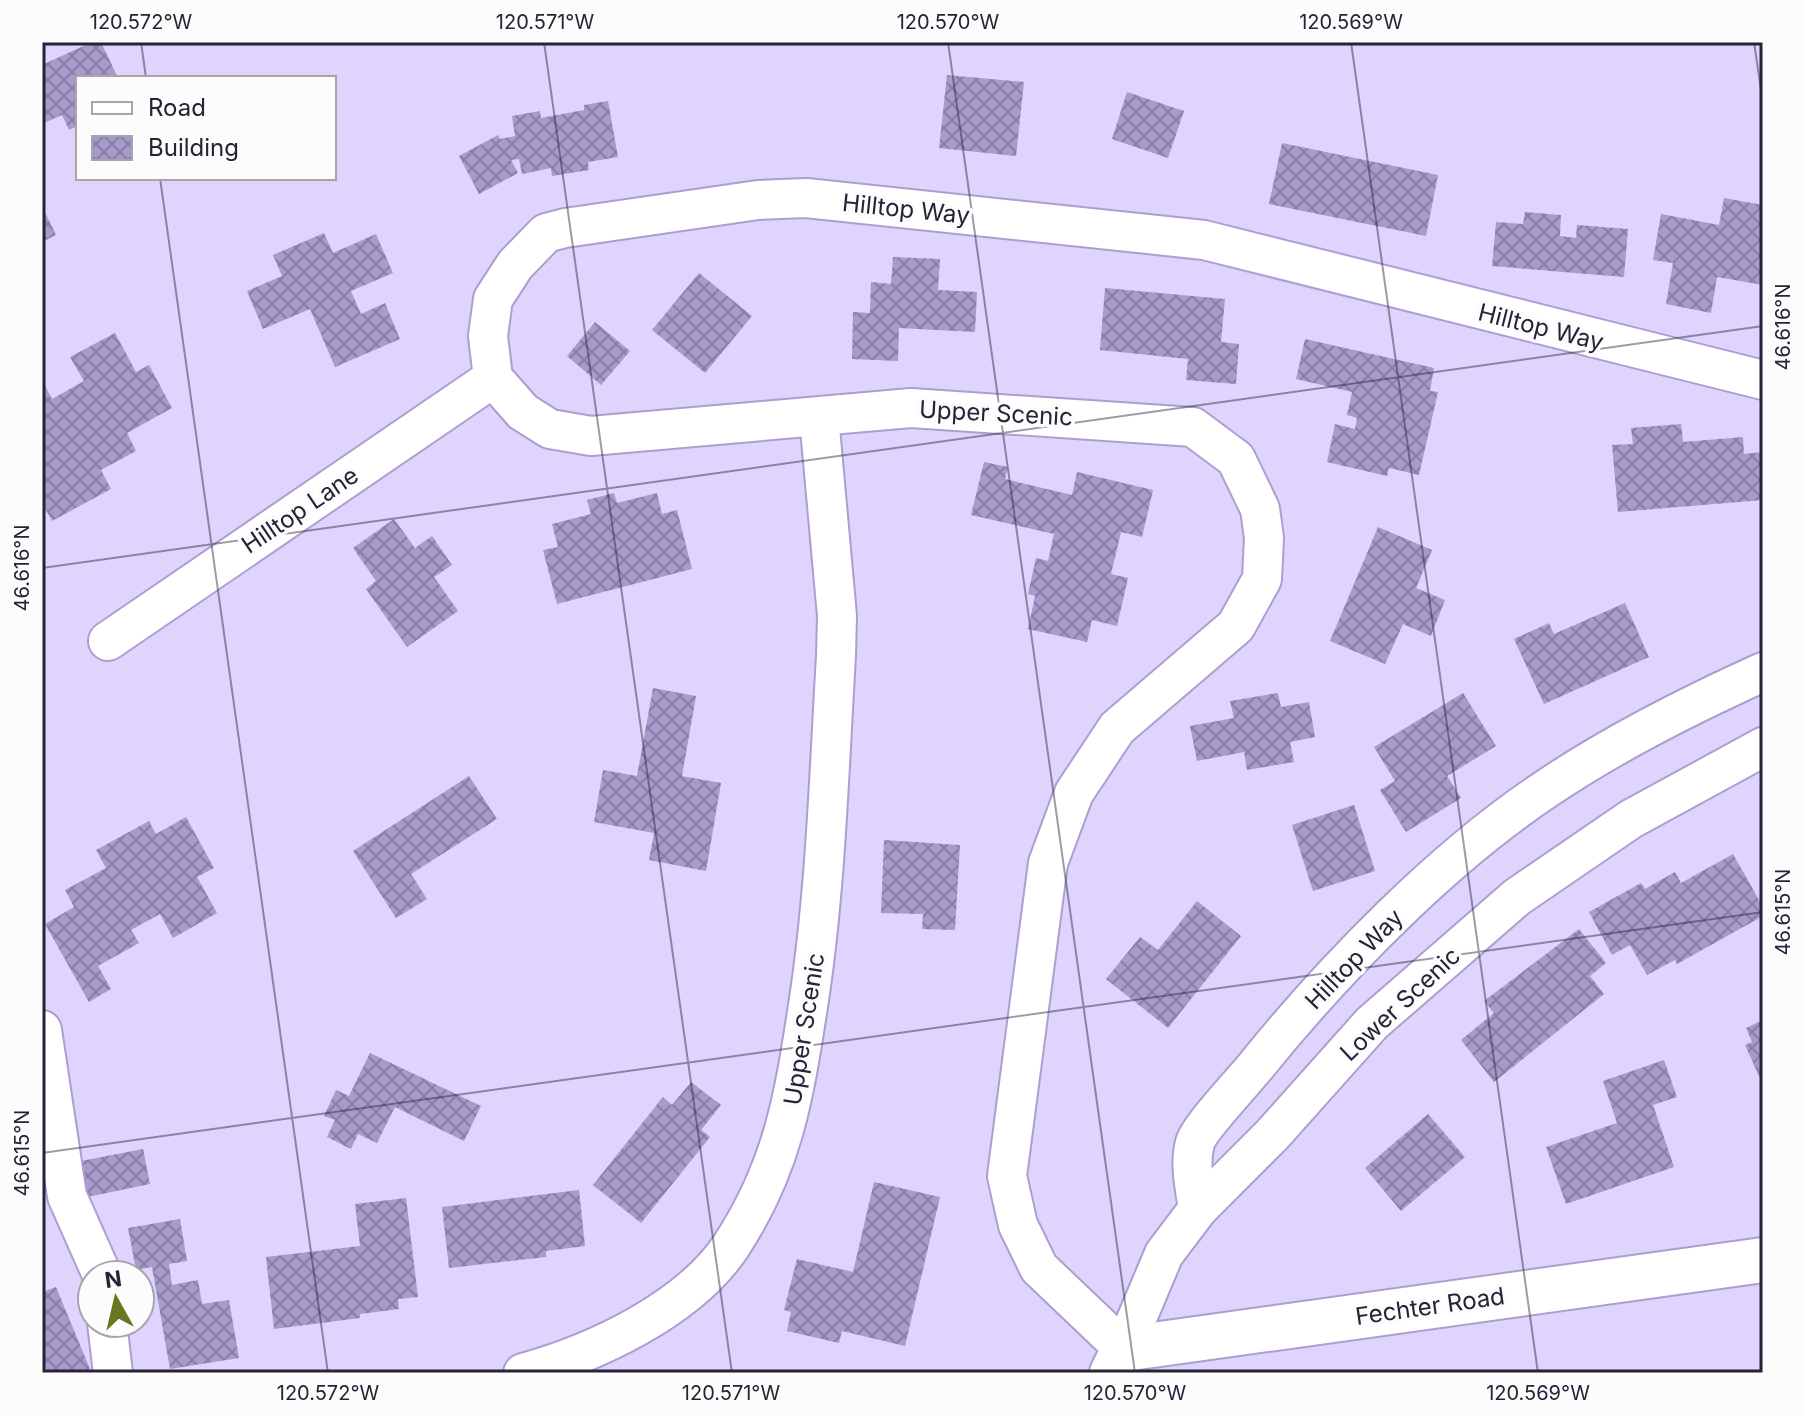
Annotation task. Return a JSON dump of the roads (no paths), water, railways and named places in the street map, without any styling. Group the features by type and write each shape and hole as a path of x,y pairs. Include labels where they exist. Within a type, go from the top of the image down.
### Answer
{"street":[{"name":"Hilltop Way","path":"493,378 488,336 493,299 515,265 546,233 758,200 806,198 1204,240 1763,380"},
{"path":"493,378 523,412 550,429 591,436 819,417"},
{"name":"Hilltop Lane","path":"108,641 493,378"},
{"name":"Upper Scenic","path":"523,1373 550,1365 655,1317 699,1280 730,1248 773,1167 792,1111 819,934 837,616 819,417 911,408 1193,427 1236,459 1260,509 1264,538 1262,579 1252,601 1236,626 1117,728 1074,793 1048,863 1007,1176 1018,1225 1039,1268 1118,1361"},
{"name":"Hilltop Way","path":"1198,1209 1193,1177 1195,1141 1273,1044 1378,931 1463,854 1548,787 1694,704 1763,672"},
{"name":"Lower Scenic","path":"1118,1361 1164,1254 1198,1209 1272,1135 1372,1023 1517,897 1631,819 1763,747"},
{"path":"42,1030 67,1196 95,1259"},
{"name":"Fechter Road","path":"1118,1361 1763,1260"},
{"path":"109,1339 113,1373"}]}
